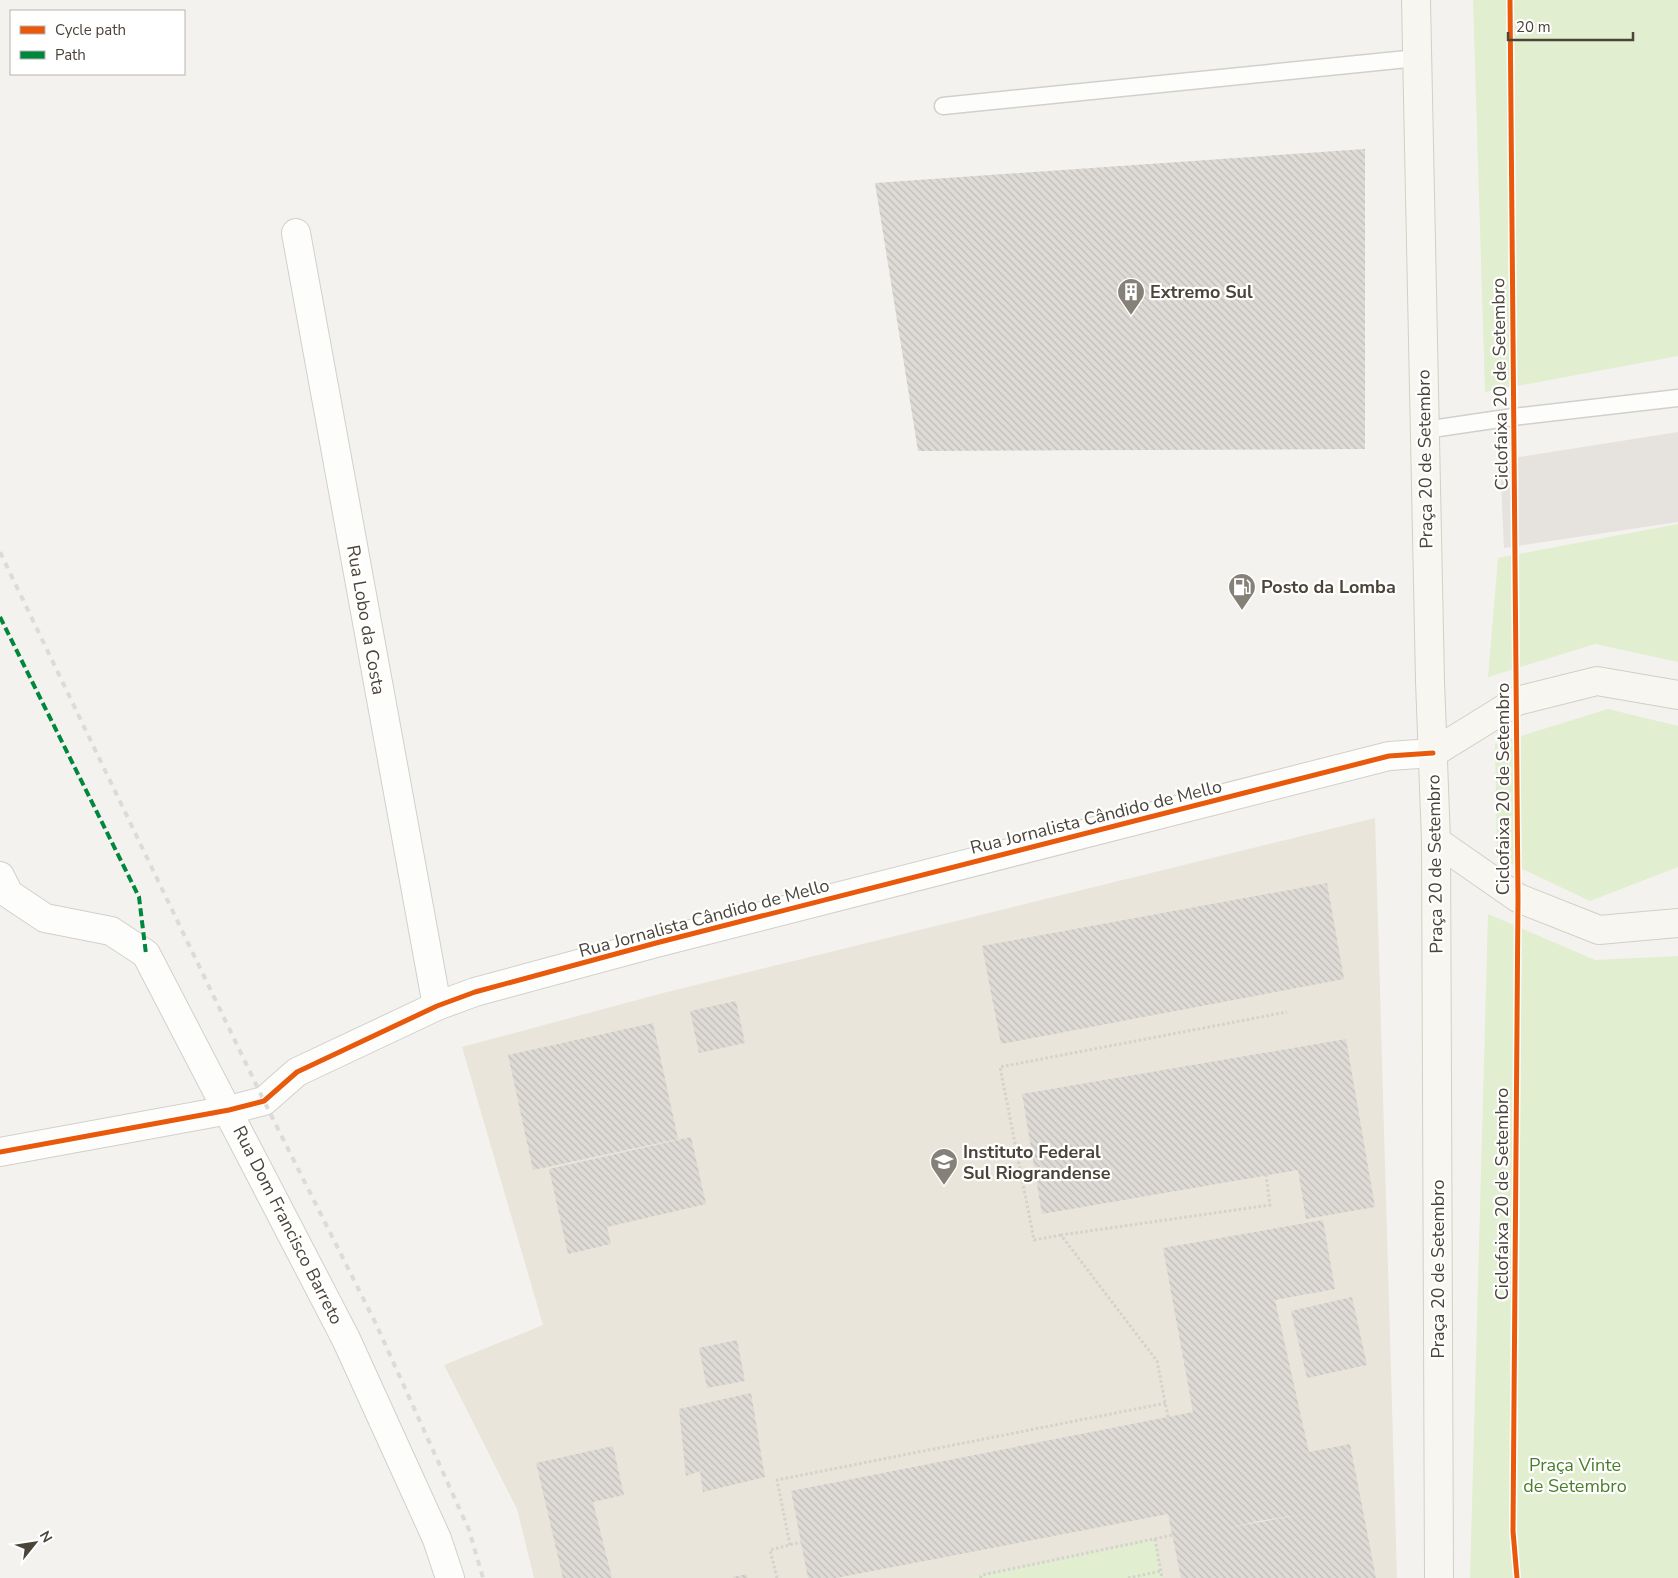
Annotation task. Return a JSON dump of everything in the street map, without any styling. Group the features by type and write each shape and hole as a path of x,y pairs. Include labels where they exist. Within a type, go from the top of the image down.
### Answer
{"main road":[{"name":"Praça 20 de Setembro","path":"1416,0 1436,841 1439,1578"},
{"path":"1433,753 1517,701 1596,681 1678,695"},
{"path":"1436,841 1518,898 1599,930 1678,924"}],"street":[{"name":"Rua Lobo da Costa","path":"296,233 437,1006"},
{"name":"Rua Jornalista Cândido de Mello","path":"0,1152 228,1110 264,1101 297,1072 437,1006 475,992 656,943 1390,756 1433,753"},
{"name":"Rua Dom Francisco Barreto","path":"0,876 9,894 45,918 111,931 146,954 346,1339 437,1540 450,1578"}],"lane":[{"path":"943,106 1417,58"},
{"path":"1425,430 1514,417 1678,398"}],"path":[{"path":"1266,1175 1270,1206 1034,1240 1000,1068 1287,1012"},
{"path":"1061,1235 1157,1361 1168,1417"},
{"path":"790,1545 777,1480 1166,1403"},
{"path":"980,1578 982,1575 1172,1535"},
{"path":"1155,1539 1162,1578"},
{"path":"776,1578 770,1550 801,1542"},
{"path":"1128,1578 1161,1571"}],"shaded area":[{"path":"1678,432 1678,522 1504,548 1500,460"},
{"name":"Instituto Federal Sul Riograndense","path":"1375,818 1397,1578 534,1578 517,1509 444,1365 543,1325 462,1047 663,993"}],"green space":[{"path":"1473,0 1678,0 1678,356 1485,392"},
{"path":"1678,524 1678,662 1595,644 1488,677 1498,558"},
{"path":"1608,709 1678,726 1678,867 1590,901 1497,857 1495,744"},
{"name":"Praça Vinte de Setembro","path":"1488,914 1595,960 1678,956 1678,1578 1470,1578"},
{"path":"1155,1539 1162,1578 968,1578"}],"building":[{"name":"Extremo Sul","path":"1365,149 1365,449 918,451 875,183"},
{"path":"1327,883 1344,979 1001,1044 982,946"},
{"path":"736,1001 745,1043 699,1053 690,1011"},
{"path":"653,1023 678,1139 533,1170 508,1055"},
{"path":"1346,1039 1375,1207 1306,1219 1298,1170 1042,1214 1022,1094"},
{"path":"691,1137 706,1204 607,1227 611,1244 568,1254 549,1169"},
{"path":"1323,1220 1335,1289 1275,1300 1309,1452 1350,1444 1376,1578 1181,1578 1168,1514 836,1578 808,1578 791,1491 1193,1412 1163,1248","holes":["1299,1515 1233,1527 1258,1521"]},
{"path":"1352,1297 1367,1365 1307,1378 1291,1311"},
{"path":"737,1340 745,1381 707,1388 699,1348"},
{"path":"751,1393 765,1477 703,1492 700,1471 686,1476 679,1409"},
{"path":"613,1446 624,1495 593,1502 612,1578 563,1578 536,1463"},
{"path":"747,1574 748,1578 733,1578 733,1577"}],"railway":[{"path":"0,552 264,1101 376,1324 469,1530 483,1578"}],"marked path":[{"path":"0,617 139,897 146,954"}],"cycle path":[{"name":"Ciclofaixa 20 de Setembro","path":"1510,0 1518,898 1513,1531 1517,1578"},
{"path":"0,1152 229,1110 264,1101 297,1072 437,1006 475,992 656,943 1389,756 1433,753"}],"place":[{"name":"Extremo Sul","path":"1131,316"},
{"name":"Posto da Lomba","path":"1242,611"},
{"name":"Instituto Federal Sul Riograndense","path":"944,1186"}]}
